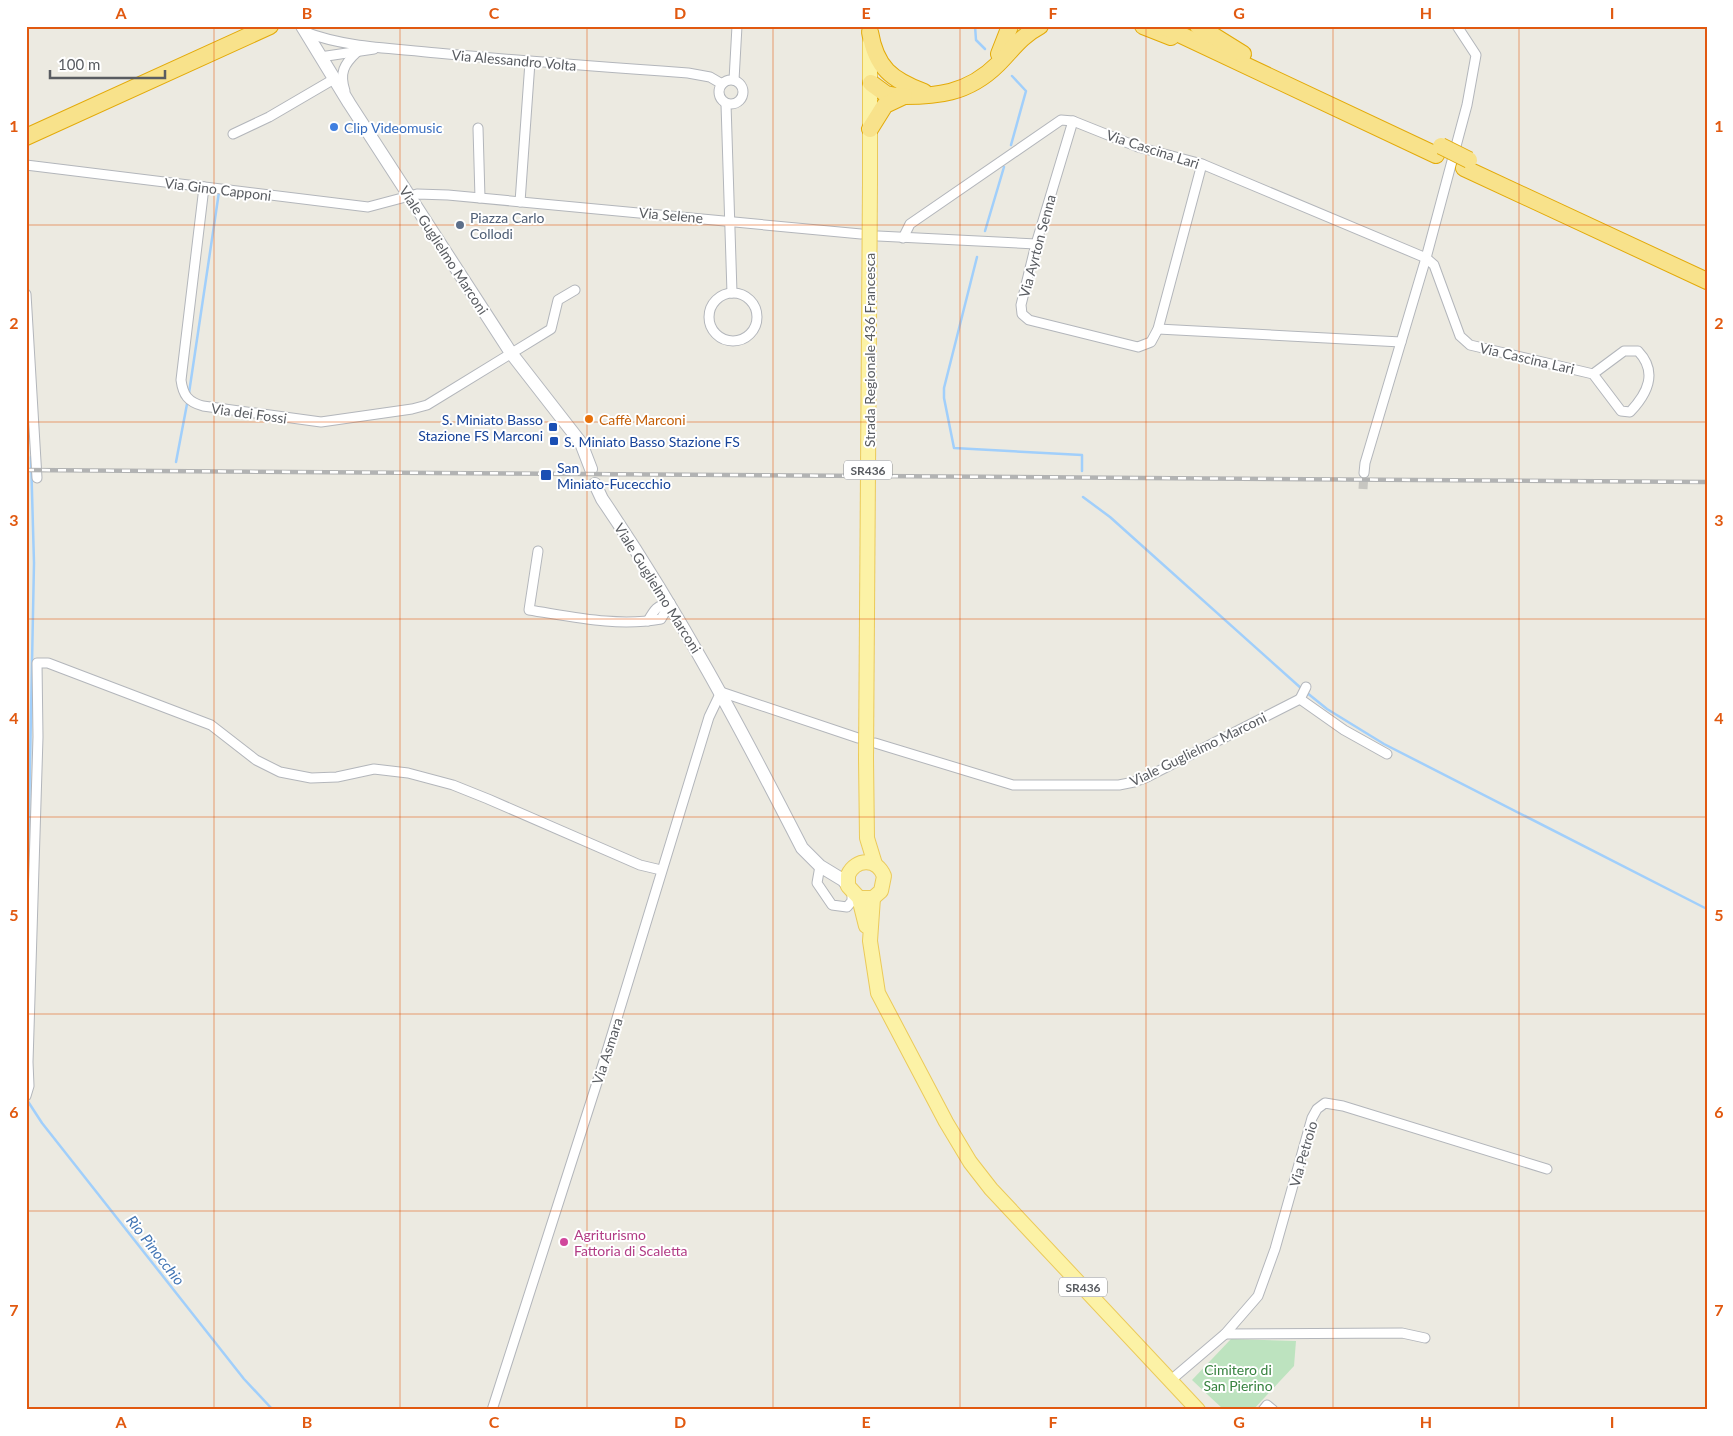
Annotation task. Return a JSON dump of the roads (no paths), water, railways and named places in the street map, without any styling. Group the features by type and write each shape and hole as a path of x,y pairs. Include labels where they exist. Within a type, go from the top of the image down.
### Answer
{"highway":[{"path":"190,57 246,26"},
{"path":"31,130 190,57 270,26"},
{"path":"992,70 1005,43 1010,26"},
{"path":"871,82 889,95 904,96 960,90 976,83 992,70 1018,41 1040,26"},
{"path":"1143,26 1157,30 1301,97 1439,151"},
{"path":"1162,26 1357,118"},
{"path":"1184,26 1439,151 1707,271"},
{"path":"1198,26 1243,54"},
{"path":"870,29 876,55 896,80"},
{"path":"871,82 888,78 929,94"},
{"path":"870,128 885,105 904,96"},
{"path":"1467,164 1707,281"}],"main road":[{"name":"Strada Regionale 436 Francesca","path":"870,29 866,824 869,849 875,864 882,871 884,881 881,891 873,898 870,941"},
{"name":"Strada Regionale 436 Francesca","path":"866,824 856,865 848,876 870,941 878,993 946,1122 969,1160 991,1189 1198,1410"},
{"path":"856,865 866,862 875,864"},
{"path":"853,893 873,898"}],"street":[{"path":"734,80 737,26"},
{"path":"1364,473 1365,462 1426,258 1467,105 1476,55 1457,26"},
{"name":"Via Alessandro Volta","path":"304,29 343,43 530,62 688,73 710,77 722,84"},
{"name":"Viale Guglielmo Marconi","path":"304,29 349,103 511,353 581,443 591,469"},
{"path":"320,57 331,45 343,43"},
{"path":"320,57 381,47"},
{"path":"349,103 343,85 342,72 346,62 357,52"},
{"path":"520,202 530,62"},
{"path":"233,134 269,117 334,79"},
{"path":"732,293 726,104 719,95 722,84 734,80"},
{"path":"726,104 738,103 743,96 743,88 734,80"},
{"path":"903,238 910,224 1061,120 1073,121"},
{"name":"Via Cascina Lari","path":"1073,121 1138,147 1202,164 1426,258 1434,265 1460,336 1470,345 1593,374 1621,410 1630,412 1642,398 1649,379 1648,361 1638,351 1624,351 1593,374"},
{"name":"Via Ayrton Senna","path":"1073,121 1036,244 1021,305 1022,314 1030,320 1138,347 1151,342 1158,329 1202,164"},
{"path":"478,128 480,198"},
{"name":"Via Gino Capponi","path":"26,165 368,207 409,196"},
{"name":"Via dei Fossi","path":"204,187 181,380 184,394 188,399 203,406 283,418 332,422 427,405 551,329 558,300 575,290"},
{"name":"Via Selene","path":"409,196 448,195 731,220 861,234"},
{"path":"878,236 1036,244"},
{"path":"732,293 747,297 756,309 757,317 753,332 733,342 717,336 709,322 712,306 717,299 732,293"},
{"path":"26,294 37,478"},
{"path":"1158,329 1401,342"},
{"name":"Viale Guglielmo Marconi","path":"595,484 602,499 678,616 721,692 802,848 822,868 843,880 853,893"},
{"path":"538,551 530,610 636,624 678,616"},
{"path":"648,622 654,609 656,595 654,578"},
{"path":"654,609 660,604 670,603"},
{"path":"661,619 670,603"},
{"path":"26,1096 29,1086 28,1062 38,747 37,663 48,663 211,725 256,760 290,775 311,778 337,777 374,769 408,773 479,795 640,865 661,870"},
{"path":"721,692 858,738"},
{"name":"Via Asmara","path":"492,1410 608,1047 709,717 721,692"},
{"name":"Viale Guglielmo Marconi","path":"875,743 1013,786 1126,784 1146,777 1303,693 1344,730 1387,754"},
{"path":"853,893 852,901 846,907 832,905 817,883 822,868 843,870 856,865"},
{"name":"Via Petroio","path":"1171,1380 1225,1334 1258,1296 1275,1249 1312,1118 1317,1109 1325,1103 1343,1106 1547,1169"},
{"path":"1225,1334 1402,1333 1425,1338"},
{"path":"1262,1410 1267,1405 1273,1410"}],"waterway":[{"path":"975,26 976,40 985,49"},
{"path":"1011,145 1026,91 1012,76"},
{"path":"985,231 1004,167"},
{"path":"189,393 219,192"},
{"path":"977,257 944,388 944,398 954,448 1082,455 1082,471"},
{"name":"Rio Pinocchio","path":"26,383 31,444"},
{"path":"176,462 187,404"},
{"name":"Rio Pinocchio","path":"26,964 34,563 31,457"},
{"path":"1083,497 1110,517 1302,689"},
{"path":"1306,692 1327,709 1384,744 1707,909"},
{"name":"Rio Pinocchio","path":"27,1100 42,1123 244,1379 273,1410"}],"tunnel":[{"path":"1363,489 1364,473"}],"railway":[{"path":"26,470 1707,482"}],"place":[{"name":"Clip Videomusic","path":"334,127"},
{"name":"Piazza Carlo Collodi","path":"460,225"},
{"name":"Caffè Marconi","path":"589,419"},
{"name":"S. Miniato Basso Stazione FS Marconi","path":"553,427"},
{"name":"S. Miniato Basso Stazione FS","path":"554,441"},
{"name":"San Miniato-Fucecchio","path":"546,475"},
{"name":"Agriturismo Fattoria di Scaletta","path":"564,1242"}],"park label":[{"name":"Cimitero di San Pierino","path":"1238,1378"}]}
